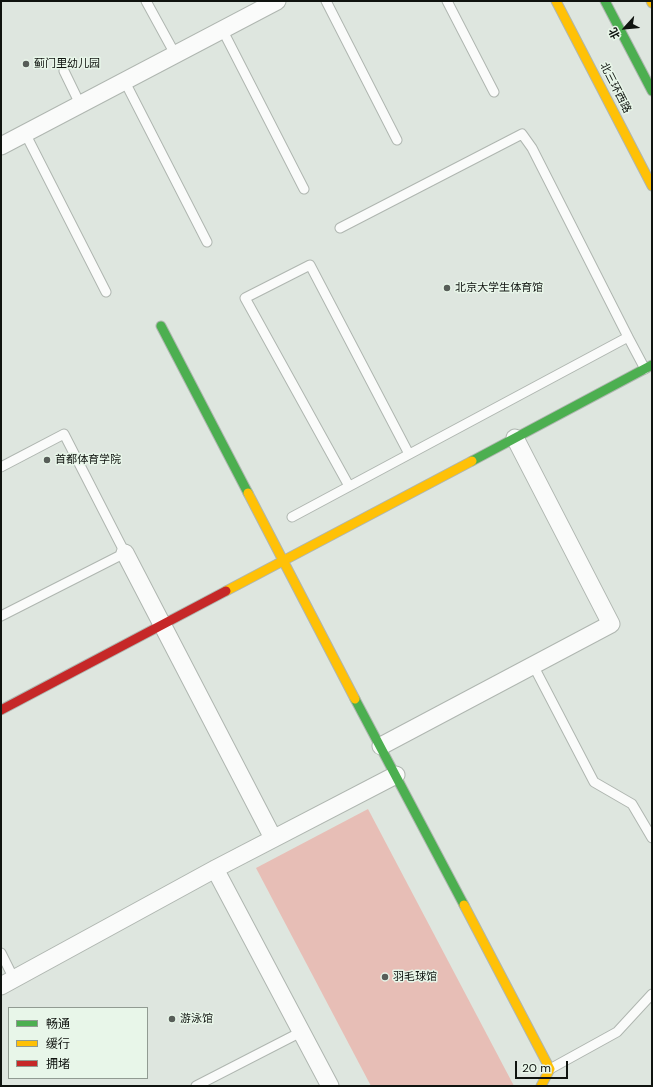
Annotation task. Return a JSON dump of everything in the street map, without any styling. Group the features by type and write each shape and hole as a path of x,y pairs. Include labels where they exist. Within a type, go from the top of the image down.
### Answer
{"main road":[{"name":"北三环西路","path":"556,1 652,186"},
{"path":"601,1 620,31"},
{"path":"605,1 652,91"},
{"path":"161,326 282,561 381,746 550,1069 541,1086"},
{"path":"1,710 648,367"}],"street":[{"path":"1,146 272,2"},
{"path":"381,746 611,624 515,438"},
{"path":"125,553 273,838"},
{"path":"8,983 215,869 396,775"},
{"path":"215,869 330,1086"}],"lane":[{"path":"146,1 175,54"},
{"path":"326,1 397,140"},
{"path":"447,1 494,92"},
{"path":"222,29 304,189"},
{"path":"64,71 80,104"},
{"path":"124,80 207,242"},
{"path":"25,133 106,292"},
{"path":"340,228 522,134 532,148 628,336 648,367"},
{"path":"349,486 246,298 310,265 410,454"},
{"path":"292,517 628,336"},
{"path":"1,467 64,434 125,553 1,616"},
{"path":"533,665 594,782 632,804 652,838"},
{"path":"1,953 8,983"},
{"path":"550,1069 617,1032 652,994"},
{"path":"196,1086 301,1032"}],"shaded area":[{"name":"羽毛球馆","path":"368,809 514,1086 371,1086 256,868"}],"traffic: fast":[{"path":"605,1 652,91"},
{"path":"161,326 248,493"},
{"path":"472,461 652,365"},
{"path":"355,699 464,905"}],"traffic: slow":[{"path":"556,1 652,186"},
{"path":"226,591 472,461"},
{"path":"248,493 355,699"},
{"path":"464,905 550,1069 541,1086"}],"traffic: jam":[{"path":"1,710 226,591"}],"place":[{"name":"蓟门里幼儿园","path":"26,64"},
{"name":"北京大学生体育馆","path":"447,288"},
{"name":"首都体育学院","path":"47,460"},
{"name":"羽毛球馆","path":"385,977"},
{"name":"游泳馆","path":"172,1019"}]}
